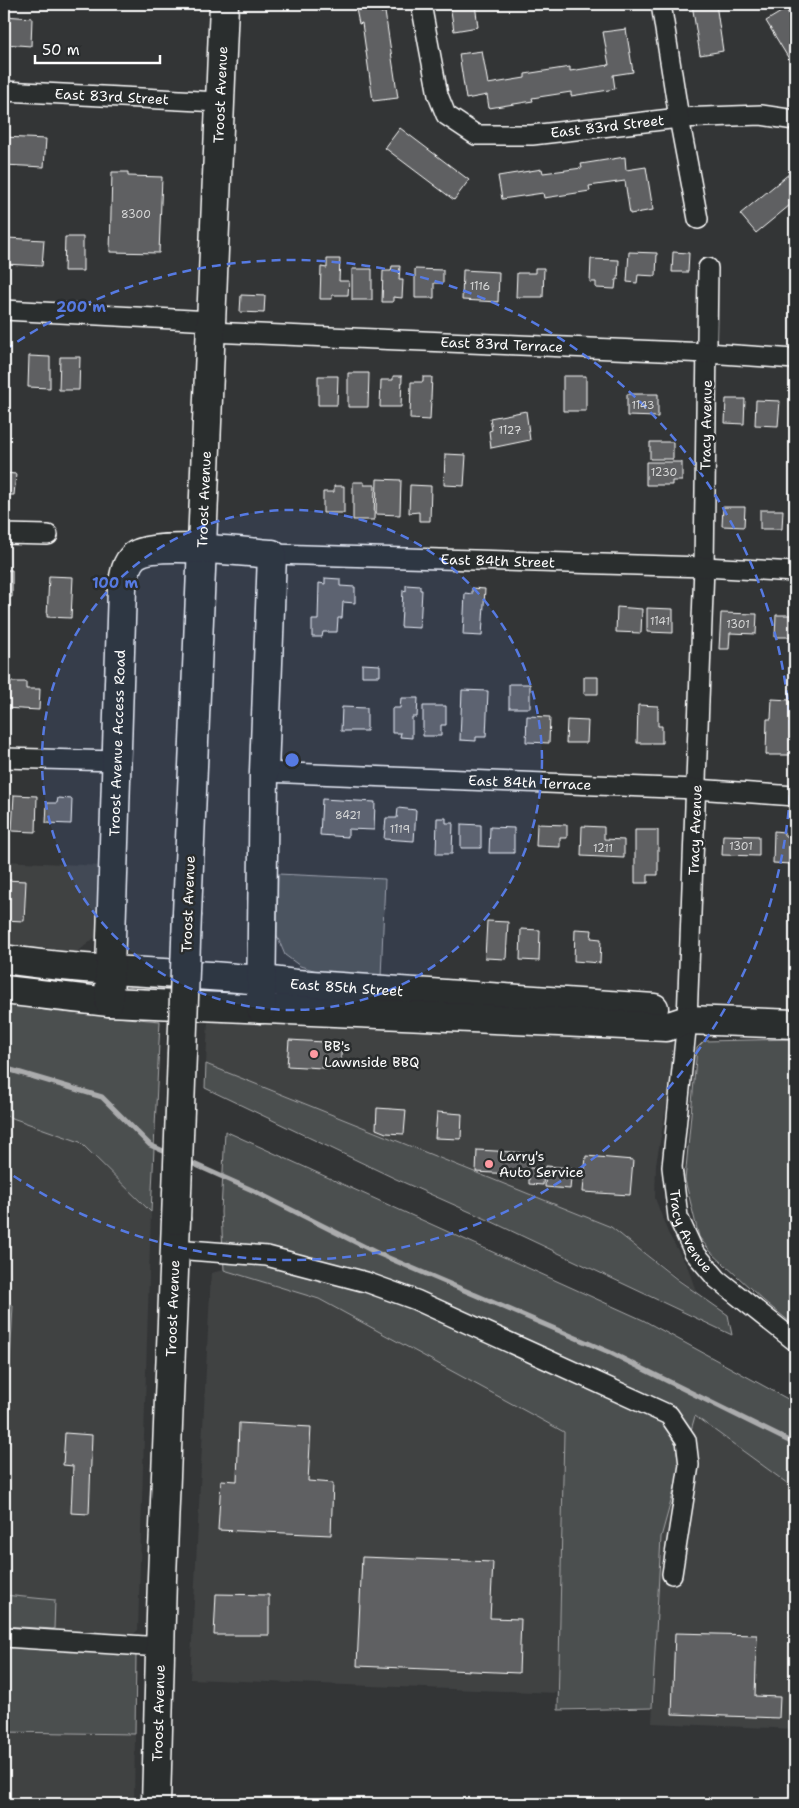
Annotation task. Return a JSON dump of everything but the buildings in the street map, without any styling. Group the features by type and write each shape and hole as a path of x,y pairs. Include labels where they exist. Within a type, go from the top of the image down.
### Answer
{"main road":[{"name":"Troost Avenue","path":"156,1804 162,1578 187,914 224,4"},
{"name":"Troost Avenue Access Road","path":"109,1002 112,971 122,588 126,567 135,556 147,550 160,548 201,549"},
{"name":"East 84th Street","path":"201,549 272,554"},
{"path":"261,1009 264,772 272,554"},
{"name":"East 85th Street","path":"4,959 71,968 262,979 296,984 666,1009 687,1020"},
{"name":"East 85th Street","path":"4,990 109,1002 666,1027 687,1020 795,1024"}],"street":[{"name":"East 83rd Street","path":"422,4 438,95 446,115 476,135 532,135 679,118 761,115 795,120"},
{"path":"661,4 679,118 698,219"},
{"name":"East 83rd Street","path":"4,91 219,102"},
{"name":"Tracy Avenue","path":"708,268 704,567 687,1020 672,1168 678,1217 694,1252 716,1279 795,1340"},
{"name":"East 83rd Terrace","path":"4,310 210,326 795,359"},
{"path":"4,534 48,536"},
{"name":"East 84th Street","path":"272,554 704,567 795,572"},
{"path":"4,758 117,761"},
{"name":"East 84th Terrace","path":"264,772 696,789 795,796"},
{"path":"175,1249 267,1256 366,1282 416,1300 669,1415 686,1440 689,1465 672,1574"},
{"path":"4,1637 161,1647"}],"shaded area":[{"path":"4,861 102,866 99,934 74,955 46,954 4,946"},
{"path":"278,874 385,879 381,978 320,972 300,966 285,955 277,936"},
{"path":"4,1003 50,1011 160,1021 151,1212 80,1142 4,1115"},
{"path":"208,1021 664,1038 672,1043 676,1052 656,1164 655,1198 668,1233 688,1268 696,1292 611,1227 206,1064"},
{"path":"795,1039 795,1326 764,1301 711,1252 699,1237 685,1180 697,1048 704,1041"},
{"path":"206,1064 611,1227 678,1280 728,1315 732,1335 205,1088"},
{"path":"4,1115 80,1142 151,1212 138,1630 131,1636 54,1629 54,1600 4,1595 4,1478 13,1305 4,1304"},
{"path":"225,1131 643,1320 795,1403 795,1489 695,1416 661,1537 652,1708 558,1710 564,1432 319,1299 224,1270 221,1212"},
{"path":"224,1270 319,1299 564,1432 558,1693 190,1679 211,1273"},
{"path":"4,1304 13,1305 4,1478"},
{"path":"695,1416 795,1489 795,1729 652,1723 661,1537"},
{"path":"4,1595 55,1600 54,1629 4,1626"},
{"path":"4,1645 136,1654 135,1734 4,1732"},
{"path":"4,1732 135,1734 134,1804 4,1804"}],"waterway":[{"path":"4,1068 102,1097 150,1145 170,1154"},
{"path":"187,1161 252,1190 377,1253 609,1352 795,1444"}],"place":[{"name":"BB's Lawnside BBQ","path":"314,1054"},
{"name":"Larry's Auto Service","path":"489,1164"}]}
